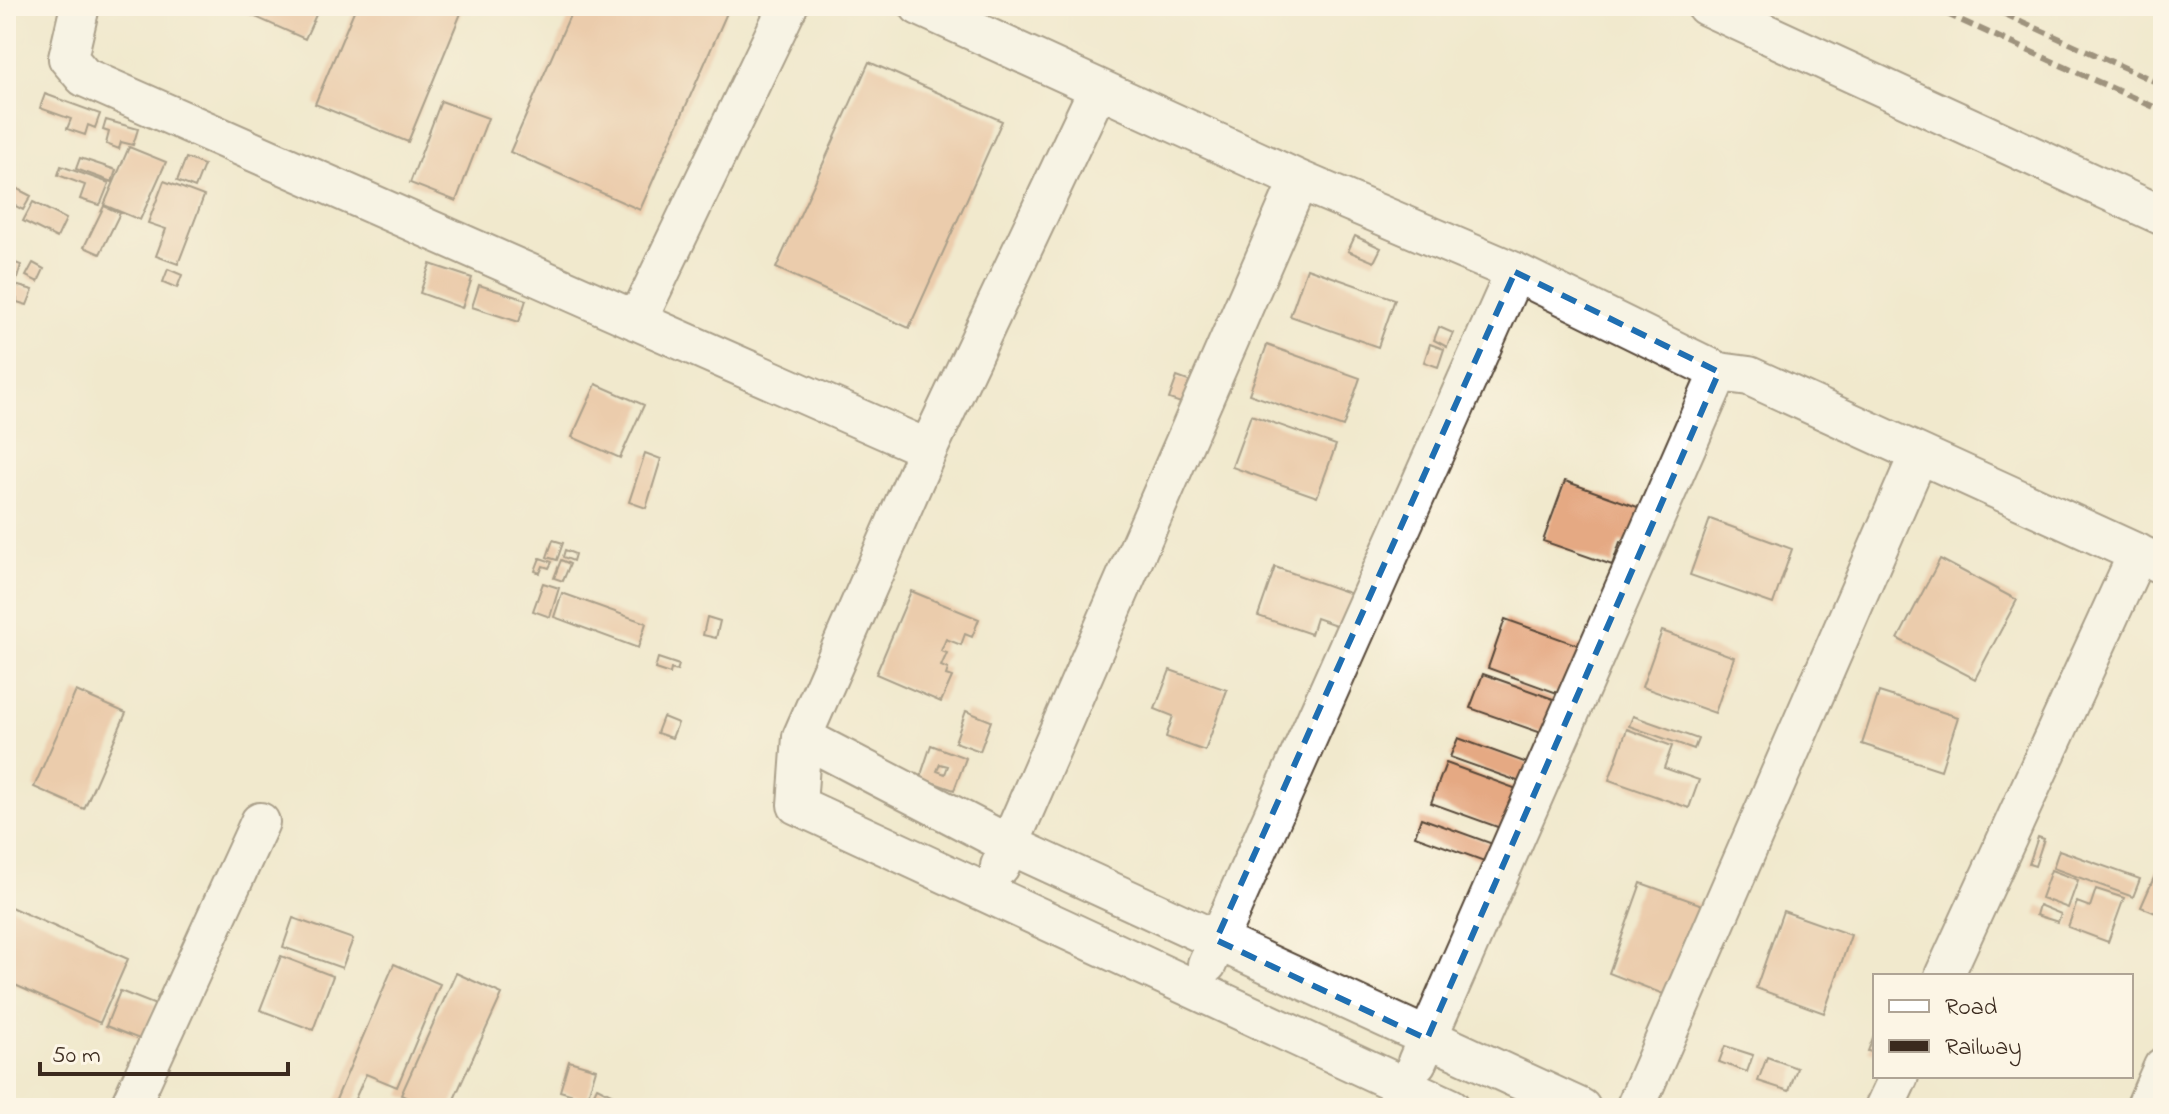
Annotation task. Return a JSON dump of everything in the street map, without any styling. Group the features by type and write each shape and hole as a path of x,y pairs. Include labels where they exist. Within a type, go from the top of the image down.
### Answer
{"street":[{"path":"80,6 68,58 84,77 928,449"},
{"path":"637,321 788,6"},
{"path":"919,6 1299,180 1515,272 1719,372 1749,376 2150,559 1945,974"},
{"path":"1706,6 2163,216"},
{"path":"1098,89 928,449 802,737 797,805 1196,990 1401,1098 1451,1108"},
{"path":"988,894 1299,180"},
{"path":"1196,990 1515,272"},
{"path":"1401,1098 1719,372"},
{"path":"1635,1108 1919,454"},
{"path":"802,737 1008,844 1581,1108"},
{"path":"129,1108 260,822"},
{"path":"2145,1108 2163,1067"},
{"path":"1884,1108 1898,1078"}],"highlighted area":[{"path":"1515,272 1719,372 1427,1039 1216,940"}],"building":[{"path":"231,6 320,6 305,39"},
{"path":"356,6 464,6 408,142 315,104"},
{"path":"574,6 730,6 640,210 510,152"},
{"path":"869,62 1002,121 909,328 776,268"},
{"path":"45,94 100,114 95,128 88,125 85,135 67,129 71,119 40,108"},
{"path":"441,101 488,118 456,201 410,183"},
{"path":"106,120 138,129 133,145 121,142 119,149 106,144 109,132 103,130"},
{"path":"129,147 166,162 140,220 104,205"},
{"path":"80,158 116,170 112,182 76,169"},
{"path":"186,158 204,165 195,188 177,181"},
{"path":"61,166 109,183 101,203 80,199 85,185 58,175"},
{"path":"164,181 204,196 178,264 156,256 166,229 148,223"},
{"path":"8,184 31,196 23,210 6,201"},
{"path":"33,202 66,219 57,238 23,221"},
{"path":"104,206 120,213 100,254 84,247"},
{"path":"1355,236 1381,248 1374,262 1348,251"},
{"path":"10,261 21,265 15,285 33,290 27,305 17,302 12,298 13,294 6,292 6,273"},
{"path":"33,263 44,269 38,282 26,276"},
{"path":"430,264 472,278 462,308 420,293"},
{"path":"1307,268 1395,299 1378,347 1290,316"},
{"path":"168,269 182,275 177,288 163,282"},
{"path":"479,285 526,300 519,322 472,307"},
{"path":"1439,327 1453,333 1447,347 1434,340"},
{"path":"1430,344 1444,349 1438,367 1424,362"},
{"path":"1267,345 1360,378 1343,427 1249,394"},
{"path":"1177,377 1191,382 1184,404 1169,399"},
{"path":"596,384 644,405 620,458 572,437"},
{"path":"1251,415 1336,445 1317,497 1232,467"},
{"path":"645,453 661,459 646,508 629,502"},
{"path":"1565,481 1646,510 1633,547 1620,542 1612,565 1543,541"},
{"path":"1710,519 1792,549 1773,604 1690,575"},
{"path":"553,540 563,543 557,560 547,557"},
{"path":"565,550 575,554 573,561 563,557"},
{"path":"540,558 552,562 549,568 543,566 540,573 535,571"},
{"path":"1940,559 2017,600 1975,679 1898,639"},
{"path":"561,560 570,564 563,581 554,578"},
{"path":"1275,567 1358,596 1347,629 1316,618 1311,634 1258,616"},
{"path":"543,583 559,588 550,617 533,611"},
{"path":"911,591 979,619 972,637 965,634 961,645 946,639 941,651 947,653 941,666 948,669 946,675 952,677 941,702 876,674"},
{"path":"562,593 646,623 638,648 554,617"},
{"path":"707,617 720,621 716,638 703,635"},
{"path":"1505,619 1586,648 1568,697 1488,668"},
{"path":"1662,631 1734,657 1715,713 1642,687"},
{"path":"658,658 679,665 677,671 671,669 670,674 655,669"},
{"path":"1170,670 1227,690 1205,751 1166,737 1173,716 1155,709"},
{"path":"1483,674 1562,702 1550,736 1470,708"},
{"path":"76,691 126,713 84,809 34,787"},
{"path":"1879,692 1958,717 1941,770 1862,744"},
{"path":"966,711 991,721 980,751 955,742"},
{"path":"1633,716 1698,739 1694,749 1629,726"},
{"path":"663,717 678,723 672,738 657,733"},
{"path":"1627,729 1672,746 1664,768 1699,780 1689,808 1609,780"},
{"path":"1458,738 1530,764 1523,783 1450,757"},
{"path":"931,745 966,758 954,790 920,778","holes":["940,764 948,766 945,774 937,771"]},
{"path":"1446,763 1517,789 1503,829 1431,803"},
{"path":"1421,818 1504,848 1498,866 1415,836"},
{"path":"2038,837 2044,839 2035,866 2029,864"},
{"path":"2059,850 2140,879 2133,897 2053,868"},
{"path":"2163,857 2163,916 2141,907"},
{"path":"2051,870 2078,880 2068,908 2041,898"},
{"path":"1641,883 1722,912 1689,1004 1609,973"},
{"path":"2096,889 2124,898 2108,942 2068,927 2077,902 2090,907"},
{"path":"6,905 128,959 100,1023 6,981"},
{"path":"2039,905 2061,914 2058,922 2036,915"},
{"path":"1783,911 1851,935 1824,1013 1756,988"},
{"path":"293,918 353,939 342,968 283,947"},
{"path":"281,956 333,976 313,1030 260,1010"},
{"path":"394,964 440,984 397,1087 366,1074 351,1108 348,1108 335,1102"},
{"path":"456,973 502,994 450,1108 429,1108 401,1095"},
{"path":"120,991 156,1005 142,1040 106,1026"},
{"path":"1725,1046 1753,1055 1747,1072 1719,1062"},
{"path":"1767,1057 1797,1068 1789,1091 1758,1081"},
{"path":"569,1061 596,1069 587,1099 560,1091"},
{"path":"597,1087 617,1097 611,1108 587,1108"}],"railway":[{"path":"1929,6 2163,111"},
{"path":"1987,6 2163,85"}]}
